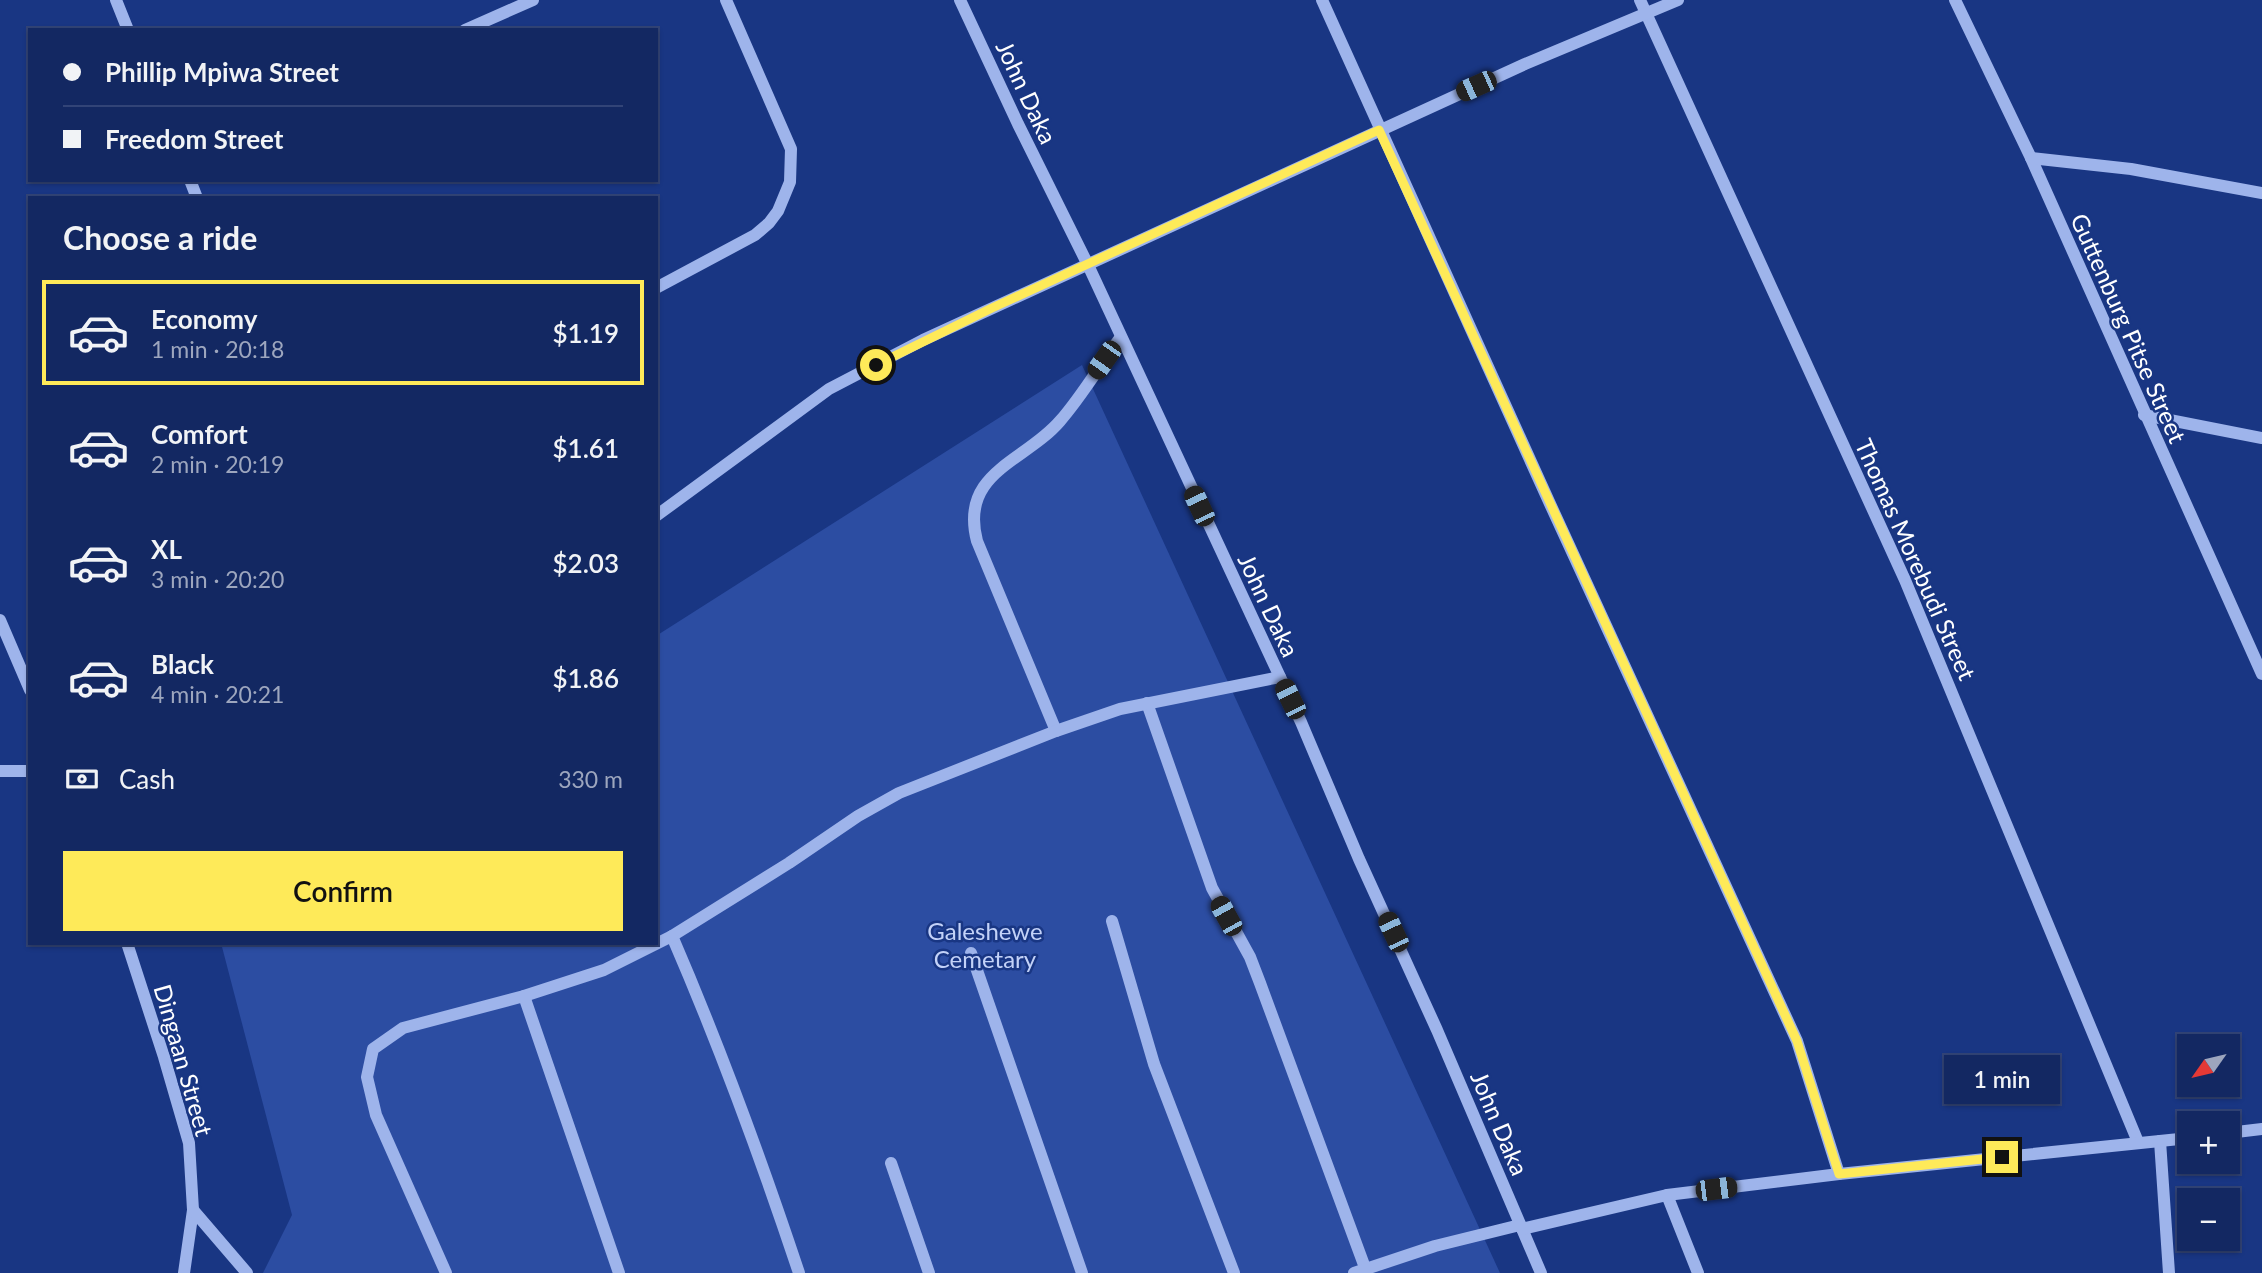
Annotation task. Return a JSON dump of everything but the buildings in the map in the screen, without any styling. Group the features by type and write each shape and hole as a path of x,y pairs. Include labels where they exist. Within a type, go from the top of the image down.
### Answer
{"street":[{"path":"116,0 127,28"},
{"path":"470,28 533,0"},
{"path":"658,287 755,235 778,211 790,182 791,149 726,0"},
{"name":"John Daka","path":"960,0 1088,265 1280,677 1437,1030 1541,1273"},
{"path":"1322,0 1379,130 1797,1041 1839,1174"},
{"name":"Thomas Morebudi Street","path":"1640,0 1905,580 2138,1142"},
{"path":"658,515 830,389 923,340 1525,64 1678,0"},
{"name":"Guttenburg Pitse Street","path":"1955,0 2031,158 2262,674"},
{"path":"2031,158 2131,169 2262,193"},
{"path":"1056,731 977,541 973,525 974,511 986,483 997,469 1043,438 1060,421 1120,338"},
{"path":"2144,415 2262,438"},
{"path":"0,620 28,685"},
{"path":"658,943 789,863 858,816 899,793 1056,731 1120,709 1280,677"},
{"path":"1147,703 1212,888 1255,970 1362,1272 1435,1246 1667,1195 1839,1174 2177,1140"},
{"path":"0,771 28,771"},
{"path":"1112,921 1154,1063 1234,1273"},
{"path":"672,936 747,1120 799,1273"},
{"name":"Dingaan Street","path":"128,945 189,1143 193,1210 184,1273"},
{"path":"446,1273 376,1115 367,1077 373,1049 403,1028 524,996 604,970 654,945"},
{"path":"971,953 1082,1273"},
{"path":"524,996 619,1273"},
{"path":"2240,1132 2262,1129"},
{"path":"2160,1142 2169,1273"},
{"path":"891,1163 929,1273"},
{"path":"1667,1195 1698,1273"},
{"path":"193,1210 247,1273"}],"green space":[{"name":"Galeshewe Cemetary","path":"1082,365 1500,1273 263,1273 292,1215 222,945 658,945 658,635"}],"route":[{"path":"876,365 923,340 1379,130 1797,1041 1839,1174 2002,1157"}]}
